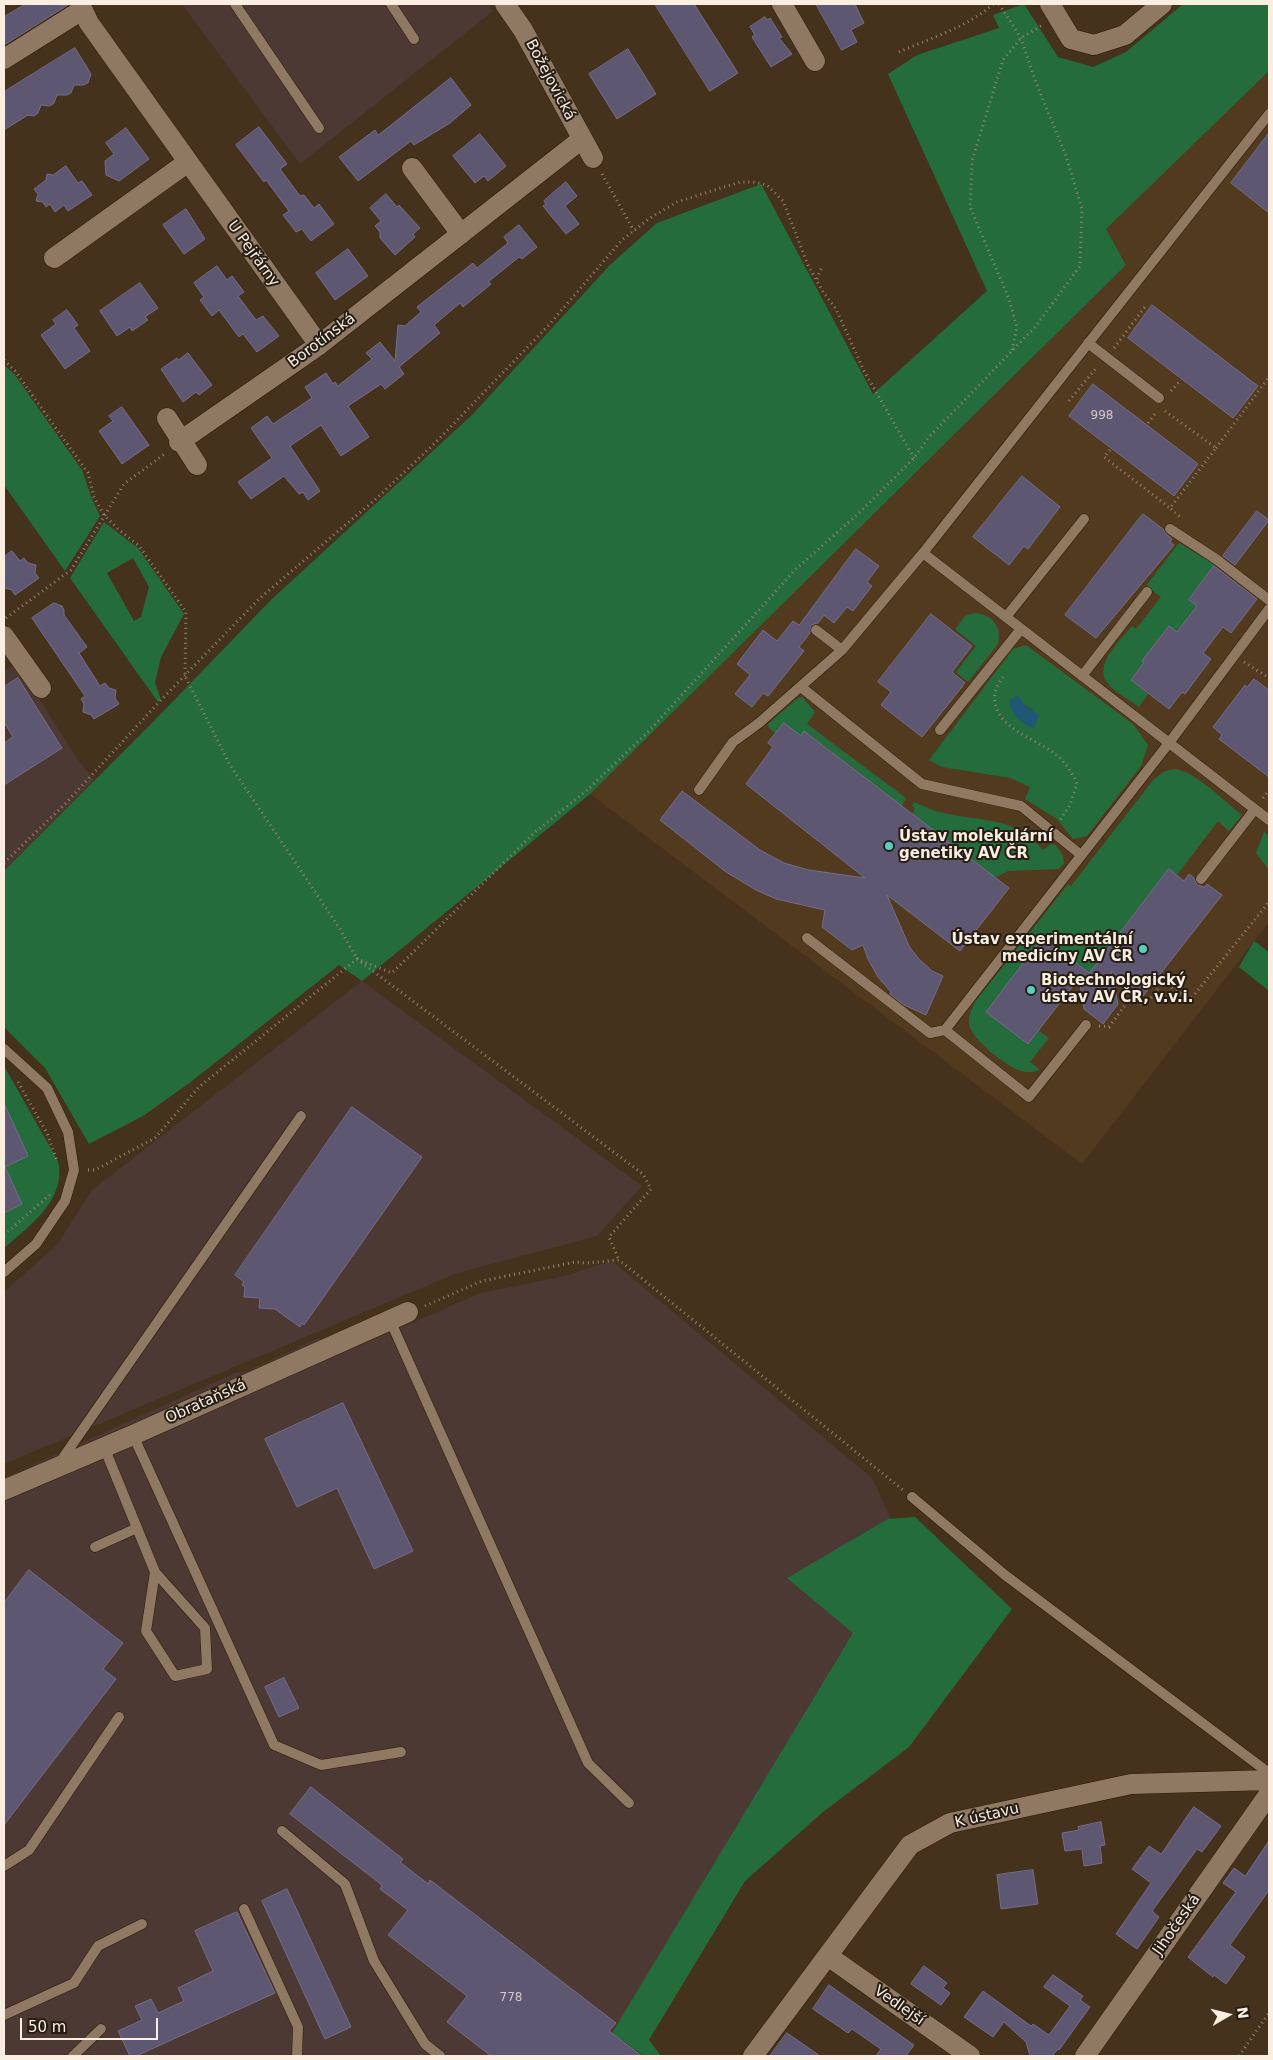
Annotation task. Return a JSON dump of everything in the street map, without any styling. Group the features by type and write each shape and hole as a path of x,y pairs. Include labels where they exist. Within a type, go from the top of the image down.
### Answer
{"street":[{"name":"Božejovická","path":"504,4 523,30 593,158"},
{"path":"782,4 815,61"},
{"path":"1054,10 1071,39 1094,45 1125,35 1162,4"},
{"path":"4,59 81,7"},
{"name":"U Pejřárny","path":"81,7 89,23 319,346"},
{"name":"Borotínská","path":"180,442 319,346 582,139"},
{"path":"54,258 188,162"},
{"path":"412,168 461,234"},
{"path":"167,418 180,442 197,466"},
{"path":"6,646 40,688"},
{"name":"Obrataňská","path":"4,1490 133,1435 399,1316"},
{"name":"K ústavu","path":"753,2056 910,1845 950,1824 1131,1784 1269,1780"},
{"name":"Jihočeská","path":"1085,2056 1269,1794"},
{"name":"Vedlejší","path":"828,1956 970,2056"}],"lane":[{"path":"235,4 319,128"},
{"path":"391,4 414,39"},
{"path":"699,790 733,742 801,687 842,650 923,553 1269,114"},
{"path":"1088,343 1162,400"},
{"path":"1006,617 1084,519"},
{"path":"1170,529 1216,559 1269,600"},
{"path":"923,553 1269,820"},
{"path":"1082,676 1147,592"},
{"path":"807,938 930,1033 944,1030 1169,743 1269,609"},
{"path":"940,730 1020,629"},
{"path":"816,630 842,650"},
{"path":"801,687 922,784 1021,806 1082,855"},
{"path":"1201,879 1255,809"},
{"path":"944,1030 1029,1097 1086,1025"},
{"path":"4,1050 46,1088 68,1132 74,1170 65,1200 36,1244 4,1272"},
{"path":"57,1467 301,1116"},
{"path":"399,1316 588,1763 630,1803"},
{"path":"133,1435 274,1745 322,1765 401,1752"},
{"path":"104,1447 155,1572 205,1628 207,1669 175,1676 146,1631 155,1572"},
{"path":"912,1497 1005,1575 1269,1773"},
{"path":"95,1547 137,1528"},
{"path":"4,1866 29,1850 118,1717"},
{"path":"282,1832 345,1884 374,1961 425,2044 440,2056"},
{"path":"244,1909 298,2027 297,2056"},
{"path":"4,2015 74,1983 98,1946 142,1924"},
{"path":"73,2056 101,2030"}],"path":[{"path":"899,52 963,24 983,13 993,4"},
{"path":"357,959 392,973 534,833 586,791 651,729 796,570 858,514 914,458 929,437 1036,326 1080,266 1082,209 1066,156 1034,80 1021,38 999,4"},
{"path":"1012,351 1017,327 1009,299 970,207 972,161 1003,60 1021,38 1054,10"},
{"path":"593,158 634,231"},
{"path":"4,863 65,804 259,599 377,498 436,442 547,327 622,240 650,218 676,202 740,182 766,185 783,200 808,265 836,309 864,371 914,458"},
{"path":"816,280 822,266"},
{"path":"4,360 15,371 88,473 94,497 104,515 139,546 186,612 185,676 230,765 340,929 357,959 643,1174 651,1189 608,1238 618,1260 912,1497"},
{"path":"1170,508 1269,377"},
{"path":"1180,380 1162,400 1216,448"},
{"path":"4,620 72,570 124,484 180,442"},
{"path":"1110,450 1104,458 1170,508 1192,528 1194,545"},
{"path":"1007,646 1012,661 994,693 995,707 1002,718 1019,734 1052,752 1065,763 1073,773 1077,784 1070,805 1051,830"},
{"path":"1234,656 1269,678"},
{"path":"1086,1025 1109,1027 1132,996 1144,1006 1164,982 1190,1000 1269,902"},
{"path":"16,1078 47,1133 60,1169 95,1170 155,1138 199,1087 357,959"},
{"path":"4,1236 53,1191"},
{"path":"399,1316 437,1302 482,1281 575,1262 587,1263 618,1260"},
{"path":"1239,2056 1269,2012"}],"shaded area":[{"path":"182,4 487,4 493,11 300,164"},
{"path":"1269,71 1269,922 1082,1164 590,794 1126,265 1105,229"},
{"path":"14,665 38,697 78,760 94,780 4,871 4,671"},
{"path":"362,981 642,1186 597,1236 457,1273 4,1464 4,1292 57,1245 92,1190"},
{"path":"612,1261 872,1478 892,1521 857,1636 616,2036 642,2056 4,2056 4,1478 235,1373 247,1371 319,1338 331,1358 481,1293 565,1276"}],"green space":[{"path":"1024,4 1058,57 1093,67 1126,52 1183,4 1269,4 1269,71 1106,229 1126,265 590,794 362,981 339,965 192,1081 143,1116 89,1144 45,1068 4,1027 4,871 151,724 271,600 472,415 611,264 657,223 761,184 873,394 987,291 888,74 917,55 999,28 993,15"},
{"path":"4,365 15,375 82,470 100,516 65,571 4,485"},
{"path":"104,522 138,548 184,614 161,657 155,683 161,700 158,702 70,578","holes":["133,558 149,587 141,617 134,621 107,573"]},
{"path":"1179,543 1215,565 1189,600 1197,606 1177,632 1169,627 1142,661 1144,663 1131,680 1148,694 1139,707 1110,686 1105,679 1103,671 1109,654 1114,647 1132,626 1136,629 1161,597 1146,586"},
{"path":"974,613 986,616 994,622 999,638 998,644 968,682 956,672 976,646 955,629 965,616"},
{"path":"1026,645 1133,724 1148,745 1141,766 1087,836 1073,839 1057,819 1025,799 1030,787 1010,778 942,767 929,760 1013,649","holes":["1016,696 1023,704 1033,710 1010,706 1010,701"]},
{"path":"802,697 815,712 807,724 906,798 902,806 805,731 792,747 769,728 768,724 798,698"},
{"path":"1174,769 1191,775 1200,781 1242,815 1229,831 1218,821 1177,875 1169,869 1099,960 1113,972 1101,987 1081,976 1085,969 1043,938 986,1012 1028,1044 1038,1030 1049,1038 1030,1062 1040,1070 1026,1072 1015,1069 992,1053 973,1034 969,1018 975,1002 1068,884 1071,886 1154,779 1165,771"},
{"path":"914,802 951,815 993,821 1006,825 1019,830 1031,838 1043,850 1051,844 1056,845 1063,856 1064,863 1059,869 1008,871 995,878 912,814 915,808 912,806"},
{"path":"1264,832 1269,836 1269,870 1256,853"},
{"path":"1254,941 1269,952 1269,991 1239,967"},
{"path":"4,1066 58,1161 59,1175 57,1188 44,1210 35,1221 4,1248 4,1213 22,1204 5,1167 28,1156 4,1103"},
{"path":"915,1517 1012,1609 909,1747 823,1812 745,1881 649,2040 661,2056 644,2056 612,2033 853,1633 787,1578 888,1519"}],"water":[{"path":"1016,696 1020,697 1023,704 1039,715 1034,728 1021,721 1014,714 1010,701"}],"building":[{"path":"26,4 68,5 4,45 4,17"},
{"path":"655,4 694,4 738,73 710,91"},
{"path":"816,4 855,4 864,23 851,30 857,42 842,50"},
{"path":"765,17 767,20 770,18 782,37 779,38 792,54 771,67 752,37 755,35 750,27"},
{"path":"75,48 91,74 88,83 74,85 71,93 57,95 54,103 50,106 41,105 38,113 34,116 28,115 4,130 4,92"},
{"path":"628,49 656,94 617,119 589,74"},
{"path":"451,78 471,105 450,123 414,145 411,141 358,181 339,157 375,130 378,135"},
{"path":"259,127 287,164 280,169 300,196 304,195 314,208 319,204 334,224 311,241 302,229 296,232 283,215 289,211 236,145"},
{"path":"126,128 149,159 119,181 106,175 105,161 114,154 106,143"},
{"path":"1269,133 1269,213 1231,183"},
{"path":"480,134 506,166 488,181 484,176 475,183 453,156"},
{"path":"66,166 78,183 82,181 92,195 68,211 64,205 55,212 50,204 46,207 43,202 36,201 38,194 34,189 46,180 47,174 53,175"},
{"path":"566,182 577,196 565,206 579,224 566,234 543,206 546,204 544,201"},
{"path":"386,194 420,228 413,234 415,237 395,255 380,238 380,232 375,226 381,221 370,208"},
{"path":"186,209 205,239 184,254 163,225"},
{"path":"519,225 537,247 522,259 519,257 488,282 491,284 463,307 460,303 434,325 440,333 399,367 404,374 385,389 381,384 348,406 369,437 341,456 321,425 290,446 320,491 308,500 303,492 299,494 284,476 251,499 238,482 272,458 251,428 267,416 273,424 312,398 305,387 326,373 333,384 335,382 338,386 372,359 366,353 380,342 395,361 398,325 405,326 421,312 417,307 473,263 477,268 508,243 504,237"},
{"path":"348,249 368,276 335,300 316,273"},
{"path":"217,266 227,280 232,276 244,292 238,296 256,320 263,316 279,336 257,352 243,334 239,337 219,310 212,316 200,300 204,297 194,283"},
{"path":"140,283 158,308 145,317 148,320 132,331 130,327 117,336 100,311"},
{"path":"1152,305 1258,386 1233,418 1128,338"},
{"path":"67,310 78,325 74,328 90,351 65,369 41,335 56,324 53,320"},
{"path":"188,353 212,385 199,395 196,392 183,402 161,369"},
{"path":"1093,384 1198,464 1174,496 1069,416"},
{"path":"122,407 149,445 122,464 99,431 113,421 109,416"},
{"path":"1022,476 1060,507 1028,549 1024,546 1009,565 973,537"},
{"path":"1257,511 1269,520 1235,565 1223,556"},
{"path":"1143,514 1163,529 1172,539 1170,542 1174,545 1096,638 1065,615"},
{"path":"856,549 879,566 867,582 872,586 853,611 847,607 834,623 824,615 818,623 811,625 810,633 799,647 804,651 768,696 763,693 752,707 735,694 750,675 737,664 763,630 777,641 793,621 799,625"},
{"path":"12,551 20,561 24,558 28,563 36,565 35,573 39,578 15,595 12,590 4,588 4,557"},
{"path":"1214,566 1257,599 1231,633 1223,627 1203,653 1211,659 1185,694 1182,692 1169,709 1131,680 1144,663 1142,661 1169,626 1177,632 1197,606 1189,600"},
{"path":"54,603 62,606 64,615 87,647 79,653 100,686 105,683 109,688 116,690 115,698 119,704 94,719 91,715 83,712 84,704 81,699 85,696 32,618"},
{"path":"931,614 972,646 952,672 965,683 922,737 881,705 891,692 878,682"},
{"path":"18,678 62,748 4,785 4,743 13,737 4,722 4,687"},
{"path":"1254,679 1269,690 1269,777 1219,739 1222,735 1213,727 1245,685 1247,687"},
{"path":"784,723 801,736 804,731 1009,888 960,951 887,895 909,946 918,958 932,971 943,976 926,1015 904,1005 890,994 891,992 878,977 868,959 863,945 852,950 822,927 825,910 776,899 756,890 726,872 660,820 682,791 760,850 784,863 809,870 865,878 746,784 773,747 768,743"},
{"name":"Ústav experimentální medicíny AV ČR","path":"1169,869 1184,881 1189,874 1194,878 1197,885 1205,887 1207,884 1222,895 1143,996 1111,971 1118,1004 1103,1024 1084,1009 1079,978 1028,1044 986,1012 1043,937 1089,973"},
{"path":"4,1103 28,1156 5,1167 22,1204 4,1213"},
{"path":"352,1107 422,1157 304,1325 302,1323 300,1327 275,1309 259,1308 260,1298 244,1297 245,1287 242,1285 244,1282 235,1275"},
{"path":"343,1403 413,1551 374,1569 337,1488 297,1507 265,1439"},
{"path":"29,1570 123,1643 103,1669 116,1679 4,1825 4,1603"},
{"path":"284,1678 299,1708 279,1717 265,1687"},
{"path":"311,1787 403,1859 400,1862 428,1884 430,1880 616,2023 609,2031 642,2056 491,2056 447,2022 467,1996 388,1935 408,1910 380,1889 382,1885 290,1814"},
{"path":"1194,1807 1221,1826 1202,1852 1197,1849 1152,1911 1159,1917 1137,1949 1116,1934 1151,1883 1132,1869 1149,1846 1161,1854"},
{"path":"1101,1822 1105,1845 1100,1846 1102,1863 1084,1866 1082,1849 1065,1851 1062,1833 1079,1830 1078,1827"},
{"path":"1269,1841 1269,1890 1230,1945 1245,1957 1226,1984 1214,1975 1213,1977 1188,1957 1236,1892 1223,1883 1234,1868 1245,1876"},
{"path":"1033,1870 1038,1904 1001,1909 997,1875"},
{"path":"287,1889 351,2027 325,2039 262,1901"},
{"path":"237,1912 275,1993 136,2056 130,2056 118,2031 142,2020 135,2006 151,1999 158,2013 184,2001 178,1988 213,1971 195,1931"},
{"path":"924,1966 947,1983 943,1988 950,1993 941,2005 911,1984"},
{"path":"1053,1975 1083,1996 1080,2000 1090,2007 1059,2050 1052,2056 1030,2056 1026,2042 1004,2022 993,2037 964,2017 983,1991 1031,2026 1033,2024 1049,2035 1070,2006 1044,1987"},
{"path":"829,1985 914,2045 906,2056 876,2056 881,2049 852,2029 848,2033 813,2009"},
{"path":"787,2033 820,2056 770,2056"}],"place":[{"name":"Ústav molekulární genetiky AV ČR","path":"889,846"},
{"name":"Ústav experimentální medicíny AV ČR","path":"1143,949"},
{"name":"Biotechnologický ústav AV ČR, v.v.i.","path":"1031,990"}]}
